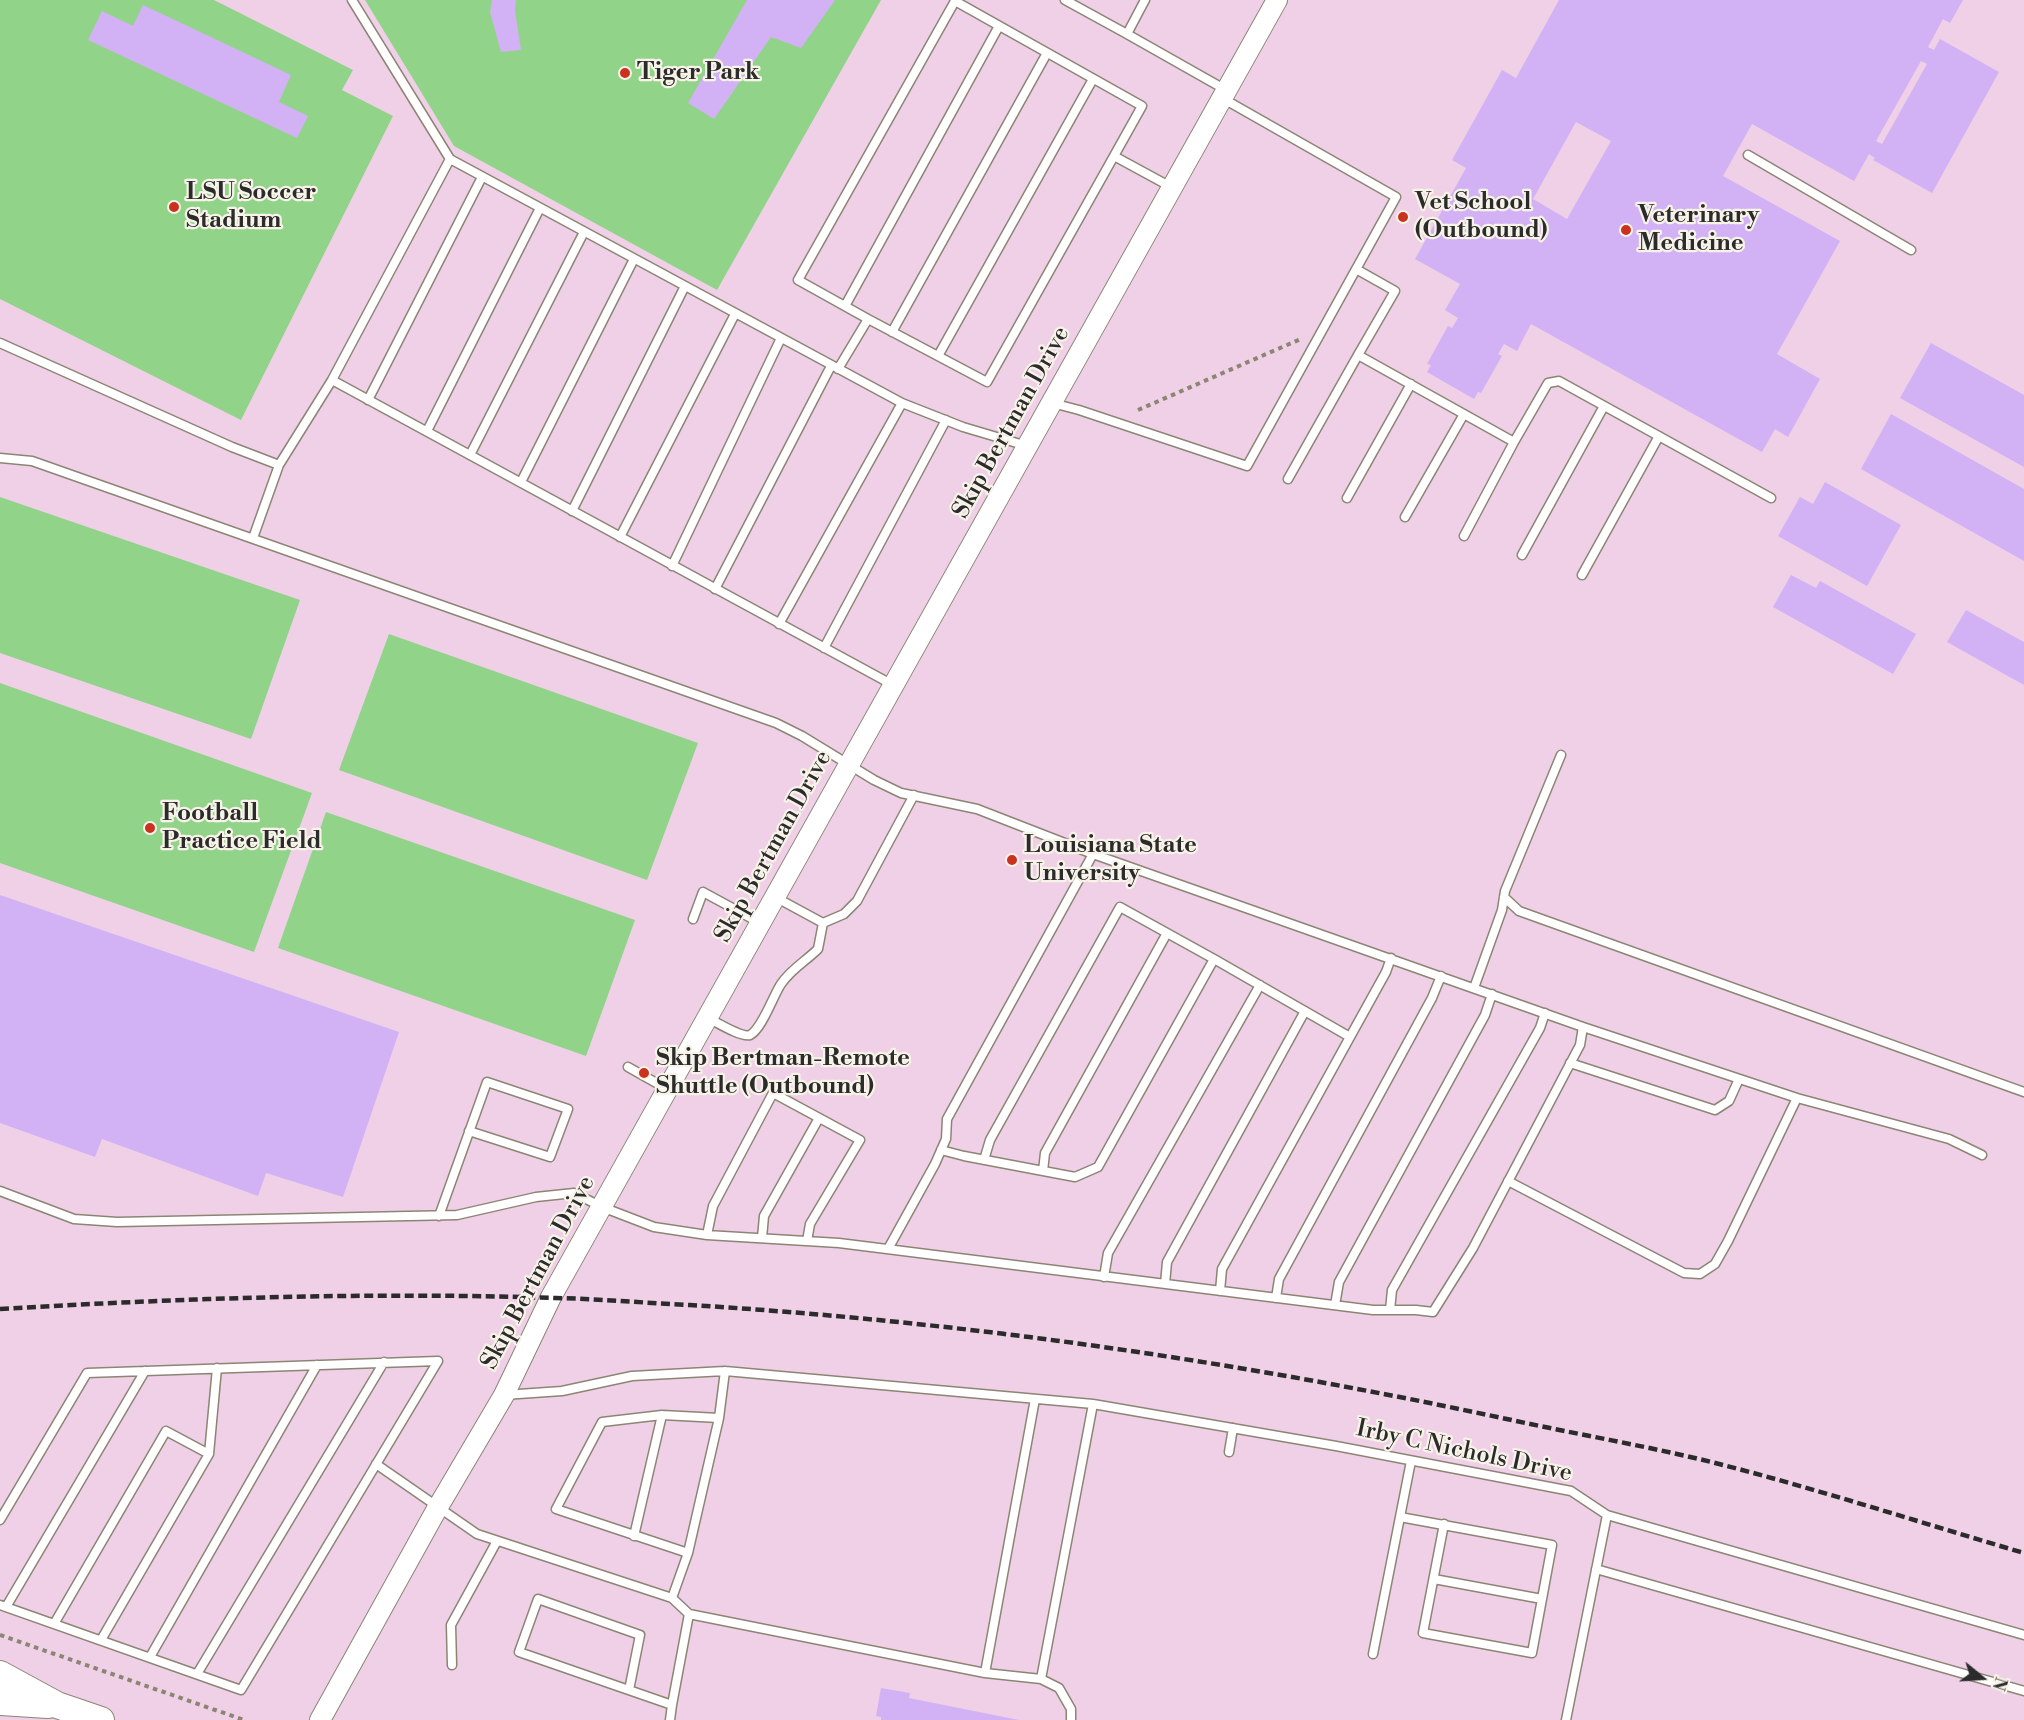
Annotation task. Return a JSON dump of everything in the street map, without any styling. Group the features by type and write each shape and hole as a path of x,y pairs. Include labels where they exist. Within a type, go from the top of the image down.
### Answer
{"main road":[{"path":"0,1674 57,1705 101,1720"},
{"path":"0,1702 57,1705"}],"street":[{"name":"Skip Bertman Drive","path":"320,1720 438,1507 504,1395 552,1297 602,1207 1277,0"}],"lane":[{"path":"352,0 450,159 903,403 946,420 1028,446"},
{"path":"1051,403 1079,410 1247,466 1396,197 1080,4 1065,0"},
{"path":"1127,34 1145,0"},
{"path":"955,1 999,26 1142,106 987,382 798,280 955,1"},
{"path":"845,306 999,26"},
{"path":"892,332 1047,53"},
{"path":"938,356 1094,79"},
{"path":"1748,155 1911,250"},
{"path":"1114,156 1172,187"},
{"path":"253,538 279,465 332,380 450,159"},
{"path":"368,399 482,177"},
{"path":"427,431 540,208"},
{"path":"470,454 584,232"},
{"path":"521,482 634,259"},
{"path":"1288,479 1395,291 1356,269"},
{"path":"572,510 685,286"},
{"path":"620,537 735,314"},
{"path":"716,589 834,367 868,319"},
{"path":"672,566 781,339"},
{"path":"0,343 232,447 279,465"},
{"path":"1358,356 1514,442"},
{"path":"332,380 893,686"},
{"path":"1464,536 1548,382 1559,381 1771,498"},
{"path":"1347,498 1411,384"},
{"path":"779,624 903,403"},
{"path":"1522,555 1604,406"},
{"path":"1405,517 1464,414"},
{"path":"824,648 946,420"},
{"path":"1582,575 1659,436"},
{"path":"0,458 32,461 776,723 901,794 977,809 1092,854 1583,1027 1797,1098 1949,1139 1982,1155"},
{"path":"1474,987 1504,897 1561,755"},
{"path":"823,923 844,914 857,901 914,795"},
{"path":"888,1249 935,1164 946,1139 947,1119 1092,854"},
{"path":"693,919 703,892 761,923"},
{"path":"776,897 823,923"},
{"path":"1504,897 1519,911 2024,1092"},
{"path":"984,1160 990,1140 1120,907 1350,1037"},
{"path":"708,1018 743,1036 750,1035 757,1027 781,984 793,970 818,949 823,923"},
{"path":"1043,1171 1045,1153 1167,933"},
{"path":"1220,1291 1222,1269 1386,972 1391,958"},
{"path":"941,1150 1075,1177 1098,1167 1214,959"},
{"path":"1276,1298 1279,1279 1432,998 1441,976"},
{"path":"1104,1276 1108,1253 1260,986"},
{"path":"1335,1305 1339,1282 1485,1015 1492,994"},
{"path":"1166,1284 1167,1262 1305,1011"},
{"path":"1390,1310 1392,1290 1540,1028 1545,1013"},
{"path":"0,1191 74,1219 117,1222 457,1215 536,1197 574,1193 602,1207 654,1227 707,1235 888,1249 1335,1305 1433,1312 1473,1248 1580,1045 1583,1027"},
{"path":"1570,1063 1715,1110 1729,1101 1739,1079"},
{"path":"628,1067 668,1089"},
{"path":"439,1216 469,1131 487,1082 568,1109 550,1157 469,1131"},
{"path":"707,1235 713,1206 773,1093 860,1140 810,1224 807,1241"},
{"path":"1508,1181 1684,1273 1700,1274 1715,1264 1728,1242 1797,1098"},
{"path":"762,1238 764,1216 819,1118"},
{"path":"0,1201 16,1197"},
{"path":"0,1520 3,1508 87,1372 438,1360 241,1689 3,1606 145,1371"},
{"path":"197,1674 384,1362"},
{"path":"150,1657 317,1365"},
{"path":"102,1640 208,1454 217,1368"},
{"path":"672,1598 688,1553 719,1418 725,1371"},
{"name":"Irby C Nichols Drive","path":"504,1395 562,1391 632,1376 725,1371 1093,1404 1571,1491 1607,1515 2024,1635"},
{"path":"985,1673 1035,1399"},
{"path":"1041,1679 1093,1404"},
{"path":"688,1553 556,1509 602,1422 662,1415 719,1418"},
{"path":"634,1536 662,1415"},
{"path":"1229,1452 1233,1428"},
{"path":"54,1624 166,1431 208,1454"},
{"path":"1373,1654 1410,1461"},
{"path":"376,1464 477,1534 672,1598 689,1614 985,1673 1041,1679 1059,1688 1071,1709 1071,1720"},
{"path":"1566,1720 1607,1515"},
{"path":"1400,1517 1444,1524 1552,1545 1532,1653 1423,1633 1444,1524"},
{"path":"452,1665 451,1625 497,1541"},
{"path":"1596,1569 2024,1691"},
{"path":"1434,1579 1542,1599"},
{"path":"629,1690 640,1635 538,1599 519,1652 672,1705"},
{"path":"670,1720 689,1614"}],"path":[{"path":"1138,410 1303,338"},
{"path":"0,1635 244,1720"}],"shaded area":[{"name":"Louisiana State University","path":"0,0 2024,0 2024,1720 0,1720"}],"green space":[{"name":"LSU Soccer Stadium","path":"0,0 214,0 353,70 342,90 393,116 241,420 0,299"},
{"name":"Tiger Park","path":"365,0 881,0 717,290 454,146"},
{"name":"Football Practice Field","path":"0,497 300,600 251,739 0,653"},
{"name":"Football Practice Field","path":"389,634 698,743 647,880 339,770"},
{"name":"Football Practice Field","path":"0,683 312,793 254,952 0,863"},
{"name":"Football Practice Field","path":"326,812 635,920 586,1056 278,948"}],"building":[{"path":"492,0 516,0 515,11 521,50 501,52 490,12"},
{"path":"747,0 835,0 801,48 771,37 714,119 688,103"},
{"name":"Veterinary Medicine","path":"1559,0 1963,0 1950,23 1943,19 1928,47 1934,50 1940,39 1999,72 1932,193 1873,160 1875,158 1869,154 1854,181 1752,124 1723,176 1840,241 1777,354 1820,379 1788,437 1775,429 1762,452 1531,324 1517,351 1504,344 1498,354 1502,356 1481,393 1478,392 1474,399 1427,372 1431,365 1427,364 1448,326 1452,328 1458,318 1445,310 1460,284 1415,259 1466,168 1452,160 1502,70 1516,78","holes":["1921,61 1927,64 1882,144 1876,141","1576,122 1611,141 1567,219 1533,199"]},
{"path":"143,5 291,75 279,102 308,116 297,138 88,40 102,11 133,26"},
{"path":"1931,343 2024,395 2024,467 1900,398"},
{"path":"1891,414 2024,489 2024,561 1861,469"},
{"path":"1825,482 1901,525 1867,586 1778,536 1800,497 1813,504"},
{"path":"1791,575 1816,588 1820,581 1916,634 1893,674 1773,607"},
{"path":"1966,610 2024,642 2024,685 1947,642"},
{"path":"0,895 399,1032 343,1197 266,1173 258,1196 102,1139 95,1157 0,1123"},
{"path":"881,1688 910,1693 909,1698 1019,1720 881,1720 881,1717 876,1716"}],"railway":[{"path":"0,1309 278,1297 487,1296 590,1299 794,1312 1002,1334 1105,1347 1311,1380 1648,1448 1764,1476 2024,1553"}],"place":[{"name":"Tiger Park","path":"625,73"},
{"name":"LSU Soccer Stadium","path":"174,207"},
{"name":"Vet School (Outbound)","path":"1403,217"},
{"name":"Veterinary Medicine","path":"1626,230"},
{"name":"Football Practice Field","path":"150,828"},
{"name":"Louisiana State University","path":"1012,860"},
{"name":"Skip Bertman-Remote Shuttle (Outbound)","path":"644,1073"}]}
